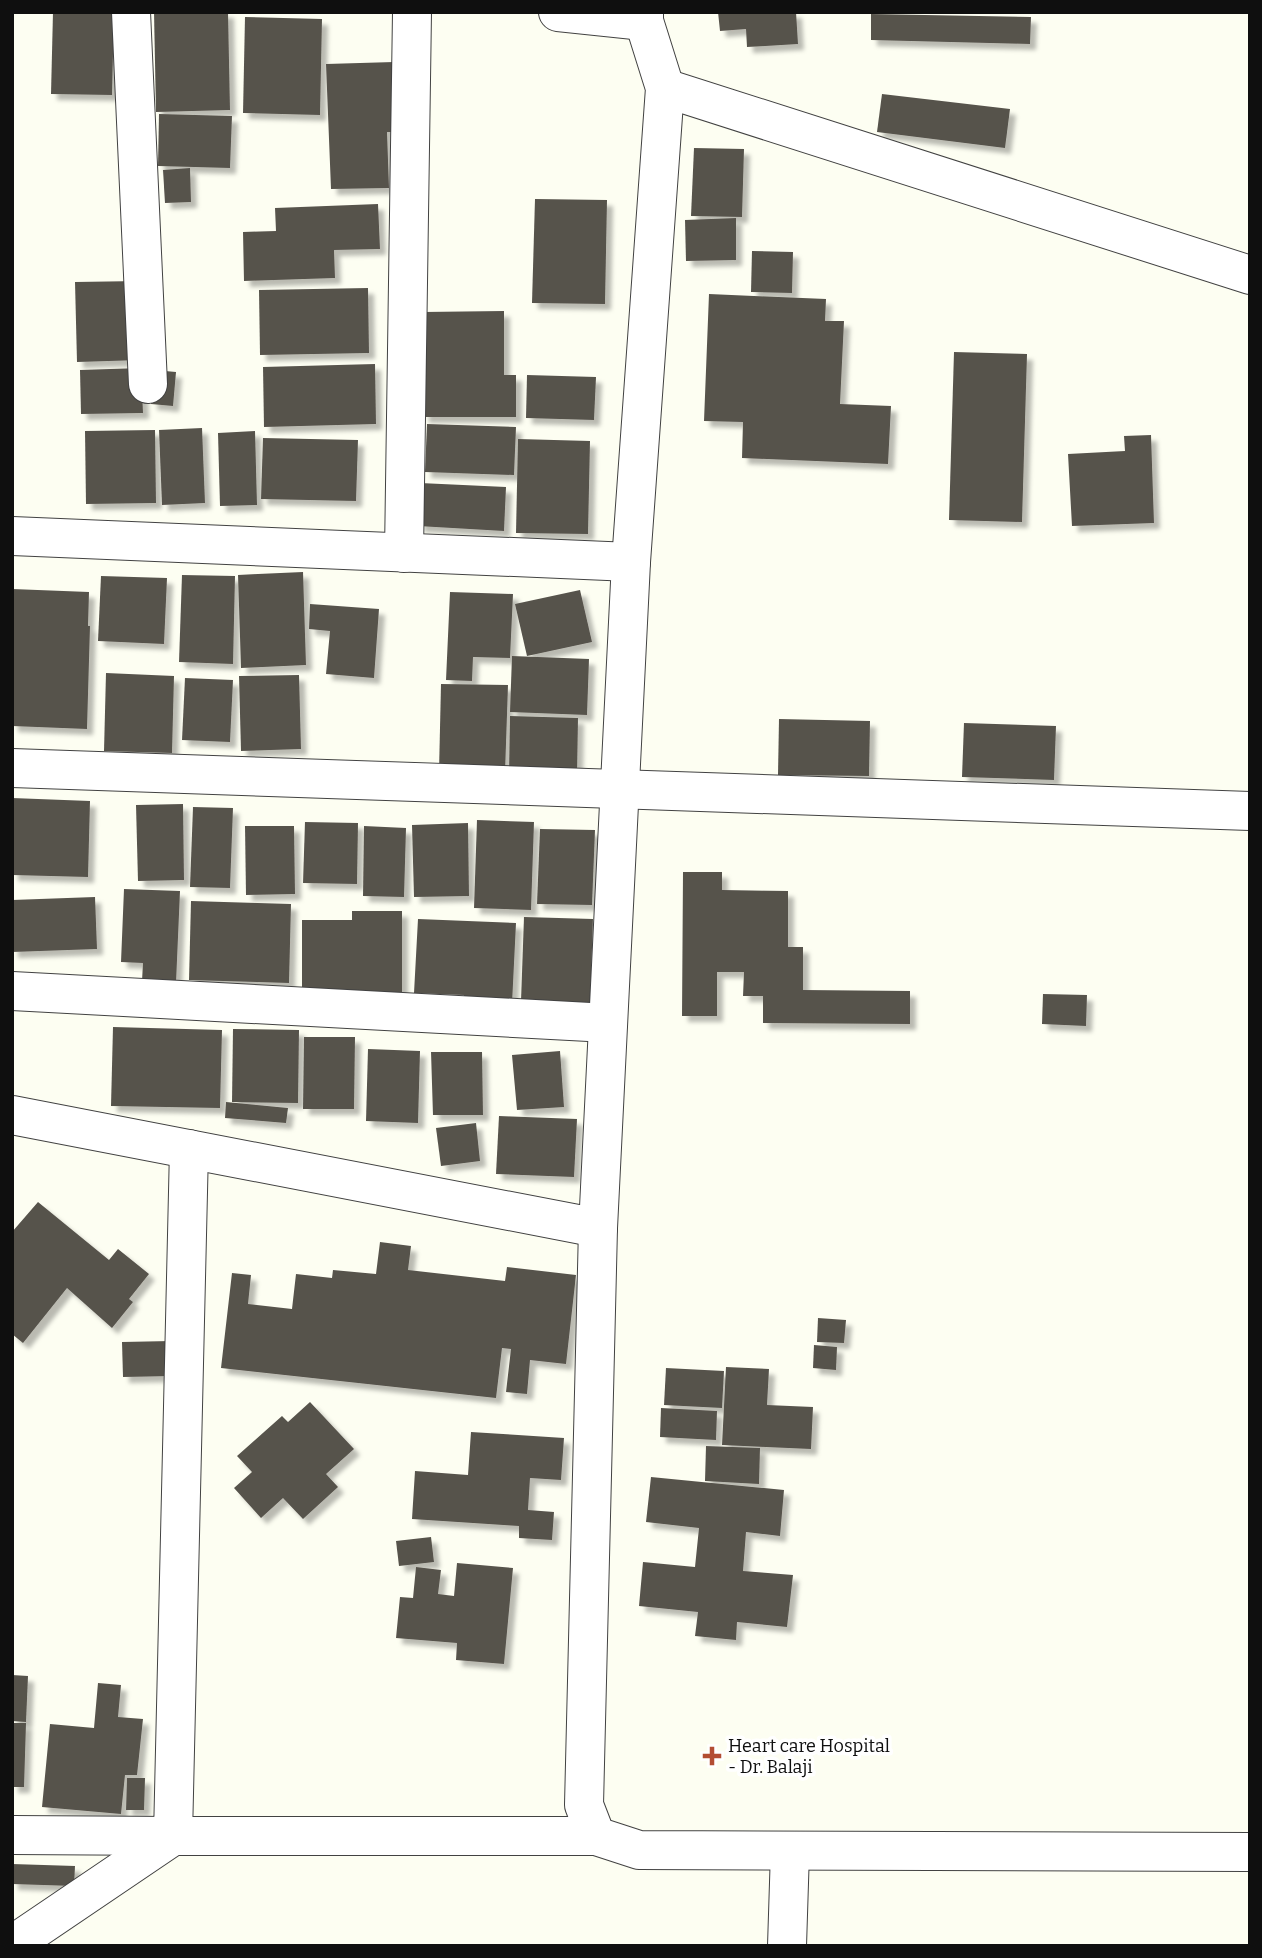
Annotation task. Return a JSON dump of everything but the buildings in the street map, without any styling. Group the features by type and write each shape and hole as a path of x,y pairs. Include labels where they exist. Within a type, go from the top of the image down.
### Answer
{"street":[{"path":"131,12 148,384"},
{"path":"404,553 412,12"},
{"path":"558,12 644,17 665,88 631,562 598,1228 583,1805 596,1836"},
{"path":"665,88 1250,275"},
{"path":"12,536 631,562"},
{"path":"12,768 1250,811"},
{"path":"12,991 608,1023"},
{"path":"12,1115 598,1228"},
{"path":"173,1836 189,1149"},
{"path":"12,1835 596,1836 639,1850 1250,1852"},
{"path":"12,1945 173,1836"},
{"path":"787,1946 790,1851"}],"place":[{"name":"Heart care Hospital - Dr. Balaji","path":"712,1756"}]}
